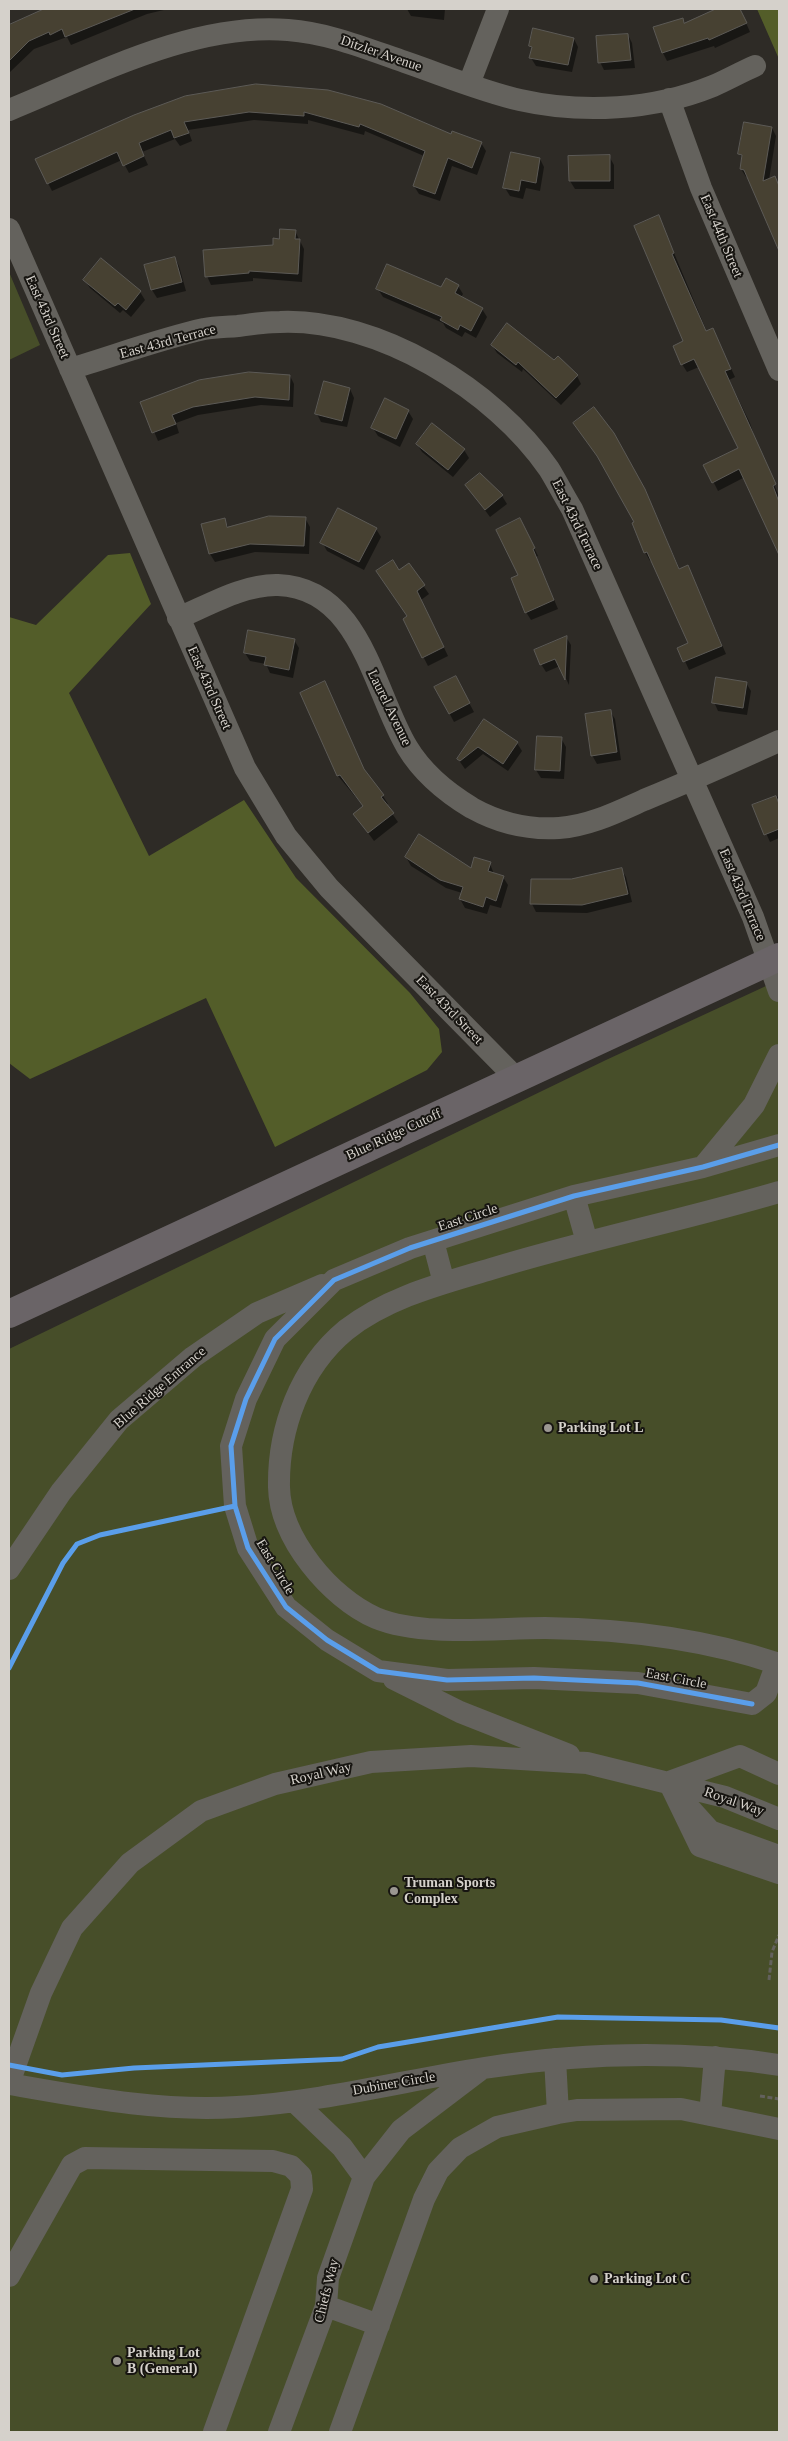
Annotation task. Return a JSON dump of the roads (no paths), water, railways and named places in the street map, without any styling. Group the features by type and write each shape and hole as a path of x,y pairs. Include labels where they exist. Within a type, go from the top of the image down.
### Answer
{"main road":[{"name":"Blue Ridge Cutoff","path":"9,1314 774,959"}],"street":[{"path":"469,84 498,9"},
{"name":"Ditzler Avenue","path":"9,110 172,44 238,30 288,30 326,36 520,100 565,107 622,107 669,99 712,86 755,66"},
{"name":"East 44th Street","path":"669,99 701,188 779,370"},
{"name":"East 43rd Street","path":"9,229 245,768 286,836 329,888 516,1078"},
{"name":"East 43rd Terrace","path":"70,369 205,329 281,322 324,326 367,336 407,352 452,376 500,415 548,469 572,508 753,917 774,959"},
{"name":"Laurel Avenue","path":"178,618 264,586 292,587 330,604 350,626 393,722 419,764 451,794 489,817 535,828 578,825 600,818 693,780 779,741"},
{"path":"774,959 779,991"},
{"path":"702,1167 754,1105 779,1055"},
{"name":"East Circle","path":"587,1763 460,1712 378,1670 327,1640 286,1607 248,1548 235,1506 231,1446 246,1399 275,1339 334,1280 410,1248 574,1196 702,1167 779,1145"},
{"path":"778,1663 714,1647 622,1632 548,1628 427,1628 388,1622 356,1607 335,1590 310,1563 290,1535 279,1501 279,1466 285,1425 298,1392 316,1363 345,1331 384,1306 424,1289 444,1283 587,1242 779,1192"},
{"path":"574,1196 587,1242"},
{"path":"433,1241 444,1283"},
{"name":"Blue Ridge Entrance","path":"9,1569 61,1492 119,1420 193,1357 257,1313 334,1280"},
{"name":"East Circle","path":"378,1670 447,1680 534,1678 638,1683 752,1704 766,1692 778,1663"},
{"name":"Royal Way","path":"9,2084 41,1993 72,1928 130,1863 201,1811 275,1784 371,1762 471,1756 587,1763 725,1797 779,1819"},
{"path":"668,1782 740,1756 779,1774"},
{"path":"668,1782 734,1770 779,1791"},
{"path":"668,1782 727,1782 779,1805"},
{"path":"668,1782 717,1808 779,1830"},
{"path":"668,1782 710,1818 779,1845"},
{"path":"668,1782 710,1831 779,1856"},
{"path":"668,1782 700,1846 779,1873"},
{"name":"Dubiner Circle","path":"9,2084 160,2107 236,2107 295,2102 483,2068 555,2058 675,2055 715,2057 779,2065"},
{"path":"710,2115 715,2057"},
{"path":"555,2058 558,2112"},
{"name":"Chiefs Way","path":"279,2432 326,2306 328,2278 364,2177 401,2130 483,2068"},
{"path":"295,2102 342,2146 364,2177"},
{"path":"340,2432 424,2199 438,2171 460,2148 479,2135 511,2123 558,2112 577,2110 681,2109 779,2129"},
{"path":"9,2276 72,2166 85,2158 273,2160 291,2166 301,2176 302,2189 214,2432"},
{"path":"326,2306 379,2325"}],"place":[{"name":"Parking Lot L","path":"548,1428"},
{"name":"Truman Sports Complex","path":"394,1891"},
{"name":"Parking Lot C","path":"594,2279"},
{"name":"Parking Lot B (General)","path":"117,2361"}]}
